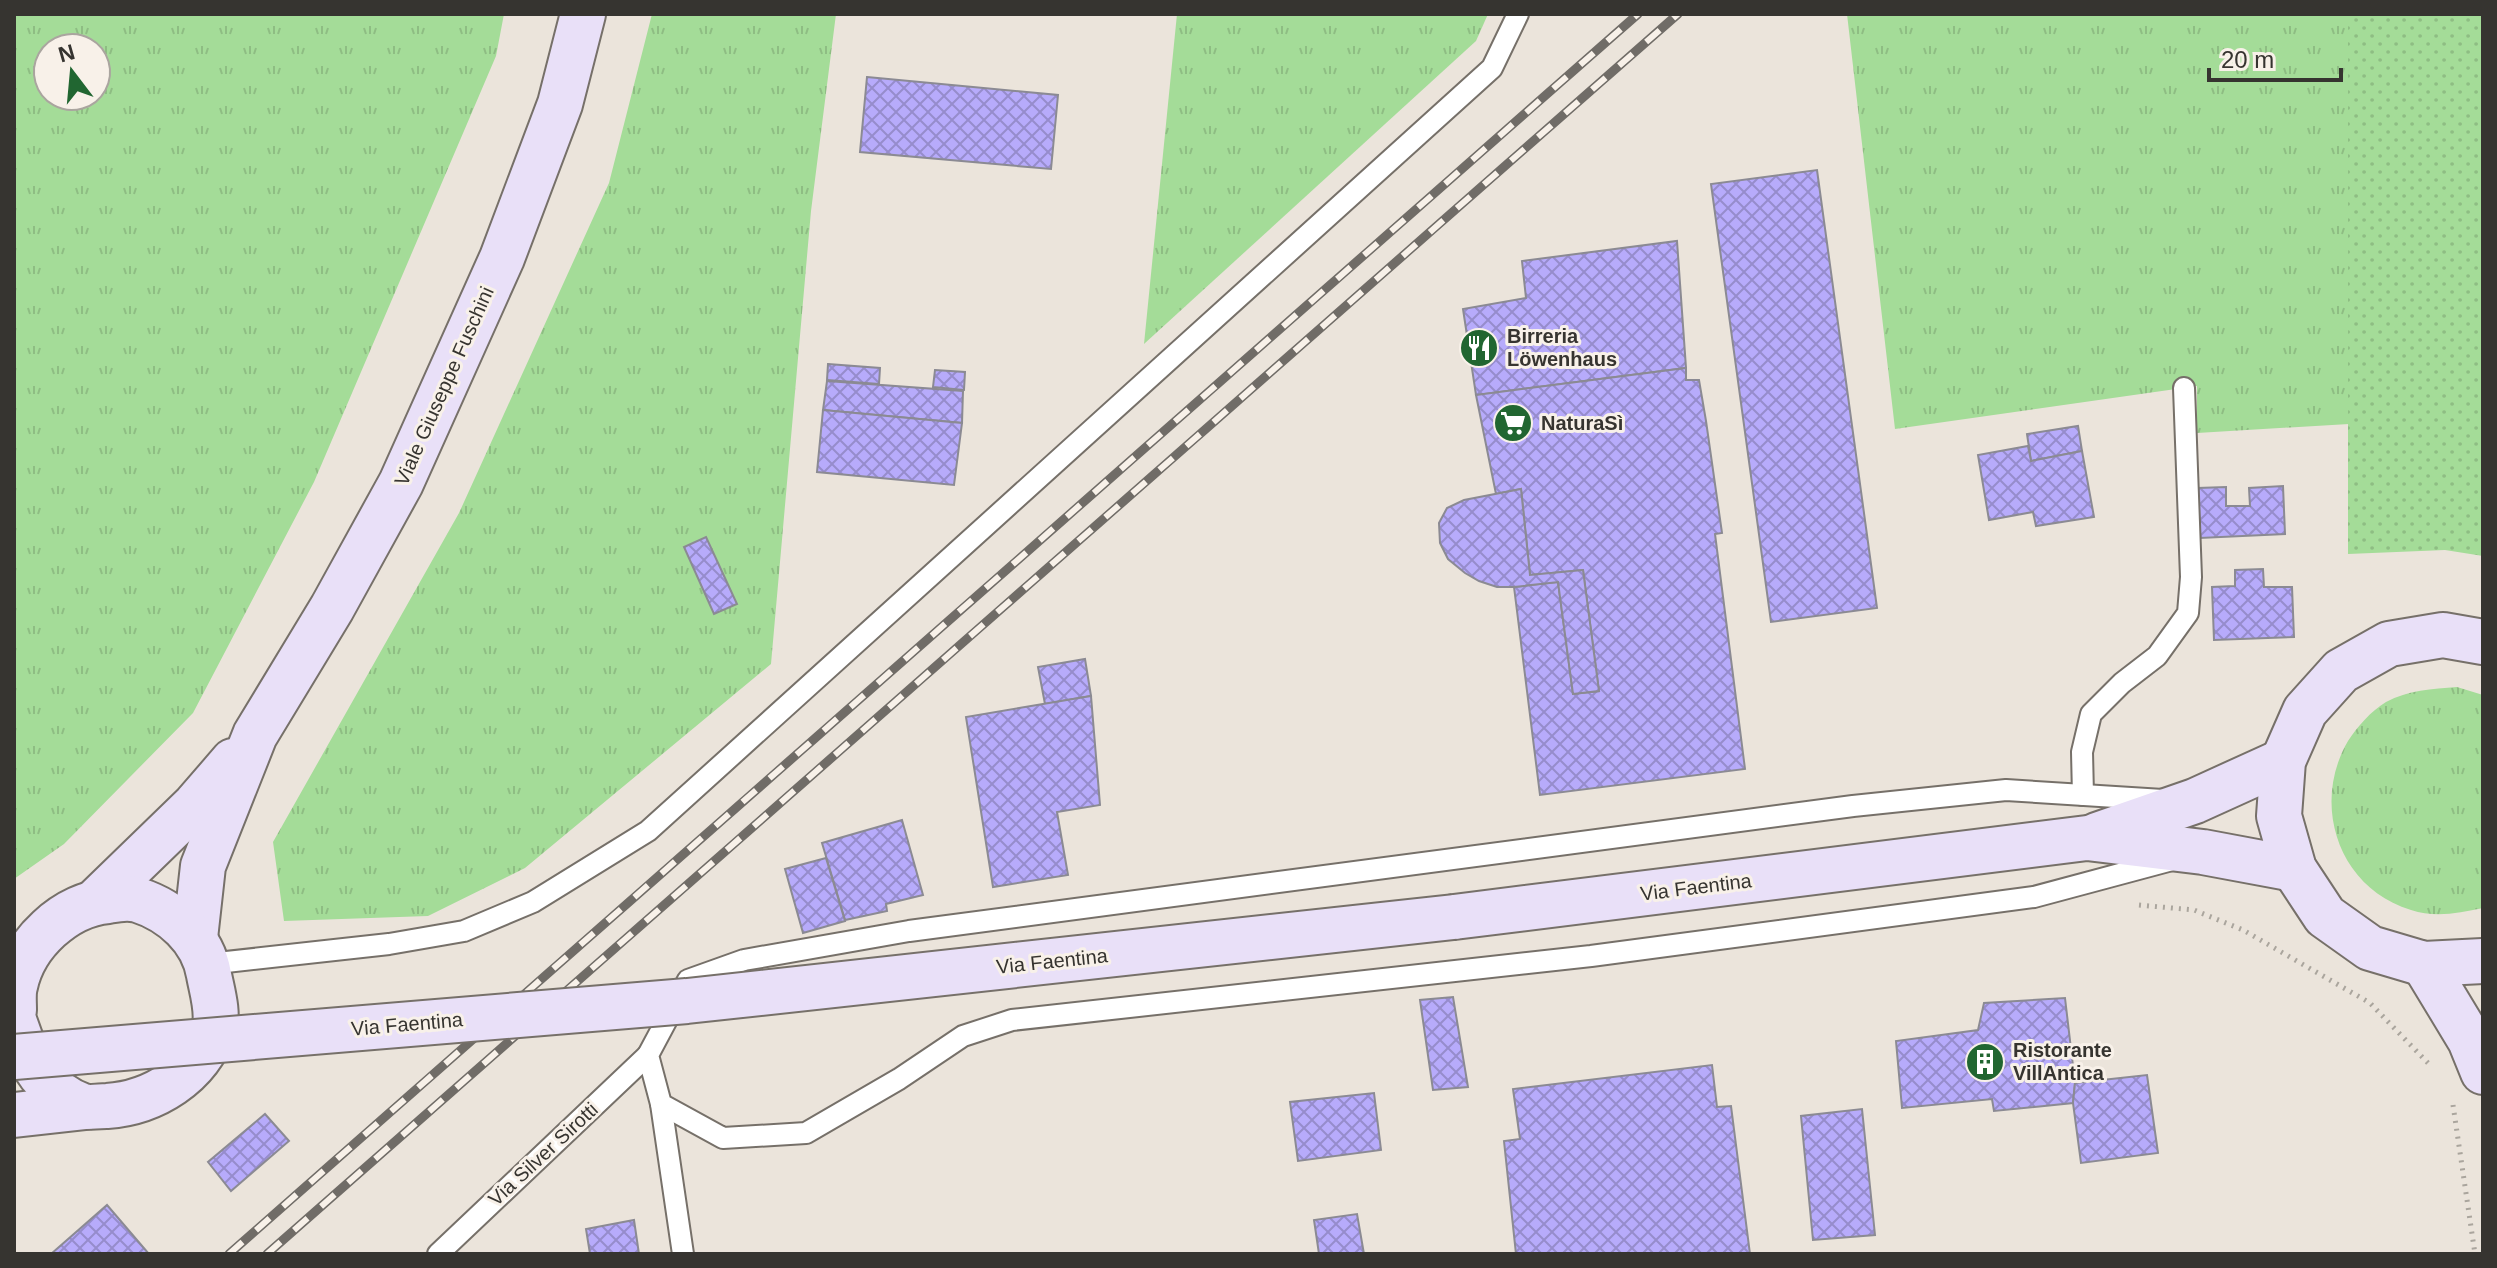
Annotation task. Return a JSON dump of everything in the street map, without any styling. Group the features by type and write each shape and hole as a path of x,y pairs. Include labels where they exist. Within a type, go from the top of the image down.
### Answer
{"main road":[{"name":"Viale Giuseppe Fuschini","path":"95,902 195,805 255,735 332,608 401,483 502,258 560,104 583,14"},
{"path":"2483,642 2443,635 2389,644 2341,671 2305,711 2283,761 2279,816 2294,869 2325,916 2347,932 2370,948 2424,964 2483,961"},
{"name":"Viale Giuseppe Fuschini","path":"86,1107 124,1105 162,1091 195,1065 214,1027 214,1004 201,951 203,866 255,735"},
{"name":"Via Faentina","path":"14,1057 687,1001 1454,917 2087,838 2195,801 2283,761"},
{"name":"Via Faentina","path":"2087,838 2203,852 2294,869"},
{"path":"14,1010 15,985 22,954 67,915 95,902 130,898 149,904 170,916 201,951"},
{"path":"2424,964 2470,1040 2465,1082"},
{"path":"14,1020 21,1043 36,1072 63,1095 86,1107"},
{"path":"14,1115 86,1107"}],"lane":[{"path":"201,951 389,944 464,931 533,902 648,831 1492,68 1518,14"},
{"path":"2083,795 2082,752 2091,714 2122,683 2157,656 2188,613 2191,577 2184,388"},
{"name":"Via Silver Sirotti","path":"438,1254 648,1055 688,980 744,960 925,928 1853,806 2006,790 2195,801"},
{"path":"661,1104 723,1138 806,1133 899,1079 963,1036 1012,1020 1591,956 2034,897 2203,852"},
{"path":"648,1055 661,1104 683,1254"}],"path":[{"path":"2136,905 2194,910 2243,930 2370,1003 2436,1070"},
{"path":"2465,1082 2453,1103 2475,1254"}],"green space":[{"path":"14,14 504,14 496,56 314,482 193,713 64,844 14,879"},
{"path":"652,14 836,14 811,211 771,664 525,868 428,916 284,921 273,842 459,513 609,183"},
{"path":"1177,14 1488,14 1476,41 1144,344"},
{"path":"1847,14 2348,14 2349,424 2197,433 2197,386 1895,429"},
{"path":"2348,14 2483,14 2483,556 2445,550 2348,554"},
{"path":"2457,687 2483,695 2483,908 2429,914 2386,899 2365,883 2349,863 2338,841 2332,816 2332,791 2337,765 2348,741 2375,710 2403,695"}],"building":[{"path":"867,77 1058,95 1051,169 860,152"},
{"path":"1817,170 1877,608 1771,622 1711,184"},
{"path":"1677,241 1686,368 1476,395 1463,309 1526,298 1522,261"},
{"path":"828,364 880,368 879,384 827,380"},
{"path":"1686,368 1686,380 1699,380 1706,421 1722,533 1715,534 1745,769 1540,795 1514,587 1558,582 1573,694 1599,691 1583,570 1530,575 1521,489 1496,494 1476,395"},
{"path":"935,370 965,372 964,390 933,387"},
{"path":"827,381 963,391 962,423 823,410"},
{"path":"823,410 962,423 954,485 817,472"},
{"path":"2078,426 2082,451 2031,461 2027,434"},
{"path":"2028,446 2031,461 2082,451 2094,517 2036,526 2033,512 1989,520 1978,455"},
{"path":"2283,486 2285,534 2200,538 2198,488 2226,487 2226,506 2250,506 2249,488"},
{"path":"1521,489 1530,575 1583,570 1599,691 1573,694 1558,582 1497,587 1465,573 1448,559 1440,543 1439,523 1447,508 1464,500"},
{"path":"706,537 737,604 714,614 684,547"},
{"path":"2263,569 2264,587 2292,587 2294,637 2214,640 2212,587 2235,586 2235,570"},
{"path":"1085,659 1091,696 1045,704 1038,667"},
{"path":"1091,696 1100,805 1057,812 1068,875 993,887 966,717"},
{"path":"902,820 923,895 886,904 887,911 845,920 822,843"},
{"path":"826,858 845,921 803,933 785,869"},
{"path":"1453,997 1468,1087 1433,1090 1420,1000"},
{"name":"Ristorante VillAntica","path":"2065,998 2075,1083 2073,1103 1994,1111 1992,1099 1902,1108 1896,1041 1978,1030 1984,1003"},
{"path":"1712,1065 1717,1107 1731,1106 1750,1254 1516,1254 1504,1141 1520,1139 1513,1089"},
{"path":"2147,1075 2158,1153 2081,1163 2073,1103 2075,1083"},
{"path":"1374,1093 1381,1150 1298,1161 1290,1102"},
{"path":"1862,1109 1875,1235 1813,1240 1801,1116"},
{"path":"265,1114 289,1141 231,1191 208,1162"},
{"path":"107,1205 149,1254 51,1254"},
{"path":"1357,1214 1364,1254 1319,1254 1314,1220"},
{"path":"634,1220 639,1254 590,1254 586,1229"}],"railway":[{"path":"229,1254 1638,14"},
{"path":"267,1254 1678,14"}],"place":[{"name":"Birreria Löwenhaus","path":"1479,348"},
{"name":"NaturaSì","path":"1513,423"},
{"name":"Ristorante VillAntica","path":"1985,1062"}]}
